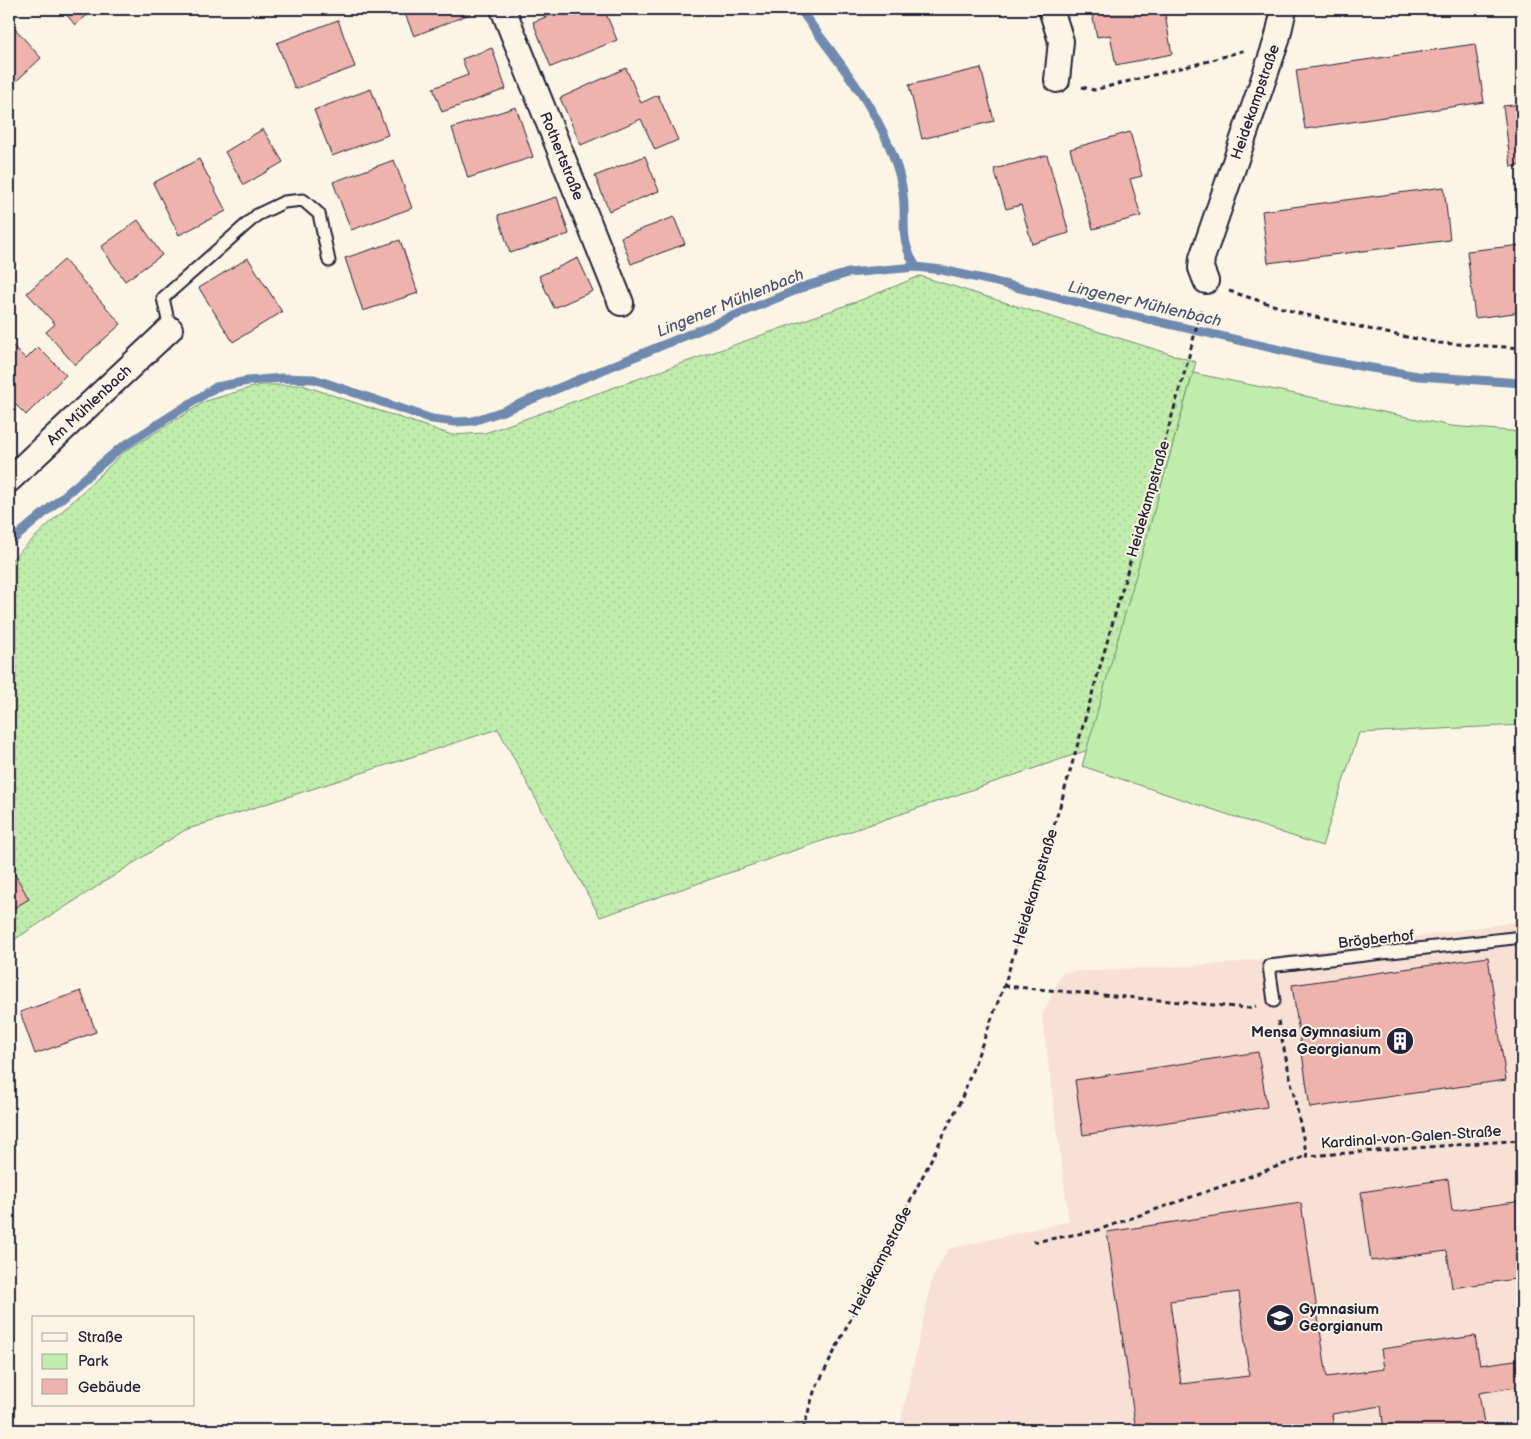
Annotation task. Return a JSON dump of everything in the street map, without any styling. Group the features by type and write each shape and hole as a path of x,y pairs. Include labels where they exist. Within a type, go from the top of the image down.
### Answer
{"street":[{"name":"Rothertstraße","path":"503,9 621,303"},
{"path":"1051,9 1061,41 1057,80"},
{"name":"Heidekampstraße","path":"1206,281 1201,268 1202,258 1277,40 1284,9"},
{"name":"Am Mühlenbach","path":"9,480 170,329"}],"lane":[{"path":"170,329 163,298 257,215 284,202 303,200 318,214 329,261"},
{"name":"Brögberhof","path":"1274,1001 1269,966 1522,937"}],"path":[{"path":"1057,80 1094,90 1209,61 1277,40"},
{"path":"1206,281 1238,295 1298,313 1392,334 1439,343 1522,348"},
{"name":"Heidekampstraße","path":"803,1430 814,1392 961,1100 1004,986 1060,806 1199,319"},
{"path":"1004,986 1247,1008 1274,1001"},
{"name":"Kardinal-von-Galen-Straße","path":"1274,1001 1307,1156 1522,1140"},
{"path":"1034,1242 1095,1231 1307,1156"}],"shaded area":[{"path":"1522,921 1522,1430 899,1430 932,1279 948,1249 1069,1221 1042,1016 1062,972 1224,964"}],"green space":[{"path":"920,276 1196,362 1088,750 600,917 498,729 185,830 9,943 9,562 124,452 206,401 260,385 302,385 452,435 485,433 861,300"},
{"path":"1193,373 1451,426 1522,432 1522,725 1359,733 1322,846 1082,766"}],"building":[{"path":"62,9 95,9 75,25"},
{"path":"403,9 468,9 470,14 414,36"},
{"path":"566,9 604,9 617,40 551,67 533,22"},
{"path":"1091,9 1147,9 1148,11 1164,9 1172,54 1116,65 1110,35 1097,37"},
{"path":"1516,9 1522,9 1522,21 1518,21"},
{"path":"338,20 355,67 295,89 277,43"},
{"path":"9,22 41,58 9,88"},
{"path":"1475,44 1484,102 1305,129 1296,70"},
{"path":"492,48 506,89 442,112 433,88 468,75 462,59"},
{"path":"626,68 641,103 658,95 678,140 655,150 641,119 581,145 560,98"},
{"path":"981,68 994,121 922,139 909,85"},
{"path":"371,89 388,135 332,156 314,110"},
{"path":"1522,104 1522,165 1511,167 1503,106"},
{"path":"516,107 533,157 468,178 452,128"},
{"path":"263,129 283,162 244,185 225,152"},
{"path":"1130,132 1142,176 1130,179 1141,216 1093,229 1070,149"},
{"path":"1047,155 1069,233 1032,244 1021,205 1006,209 994,169"},
{"path":"645,156 659,191 609,211 595,176"},
{"path":"199,159 226,211 179,235 153,183"},
{"path":"394,160 412,208 351,230 333,182"},
{"path":"1444,187 1450,240 1268,263 1262,211"},
{"path":"557,197 569,234 510,253 498,215"},
{"path":"674,217 685,244 631,264 621,237"},
{"path":"138,220 162,255 125,281 101,247"},
{"path":"400,240 418,293 363,311 345,258"},
{"path":"1522,245 1522,312 1475,318 1467,251"},
{"path":"248,258 282,312 233,342 199,288"},
{"path":"578,258 593,291 554,308 539,276"},
{"path":"64,260 121,324 75,365 46,332 55,324 27,293"},
{"path":"9,342 26,359 38,347 66,375 26,415 9,398"},
{"path":"9,864 29,899 9,911"},
{"name":"Mensa Gymnasium Georgianum","path":"1488,957 1506,1080 1310,1108 1292,985"},
{"path":"81,991 96,1032 35,1054 20,1012"},
{"path":"1258,1052 1267,1107 1083,1135 1075,1080"},
{"name":"Gymnasium Georgianum","path":"1448,1179 1452,1211 1522,1201 1522,1278 1452,1288 1447,1251 1371,1261 1361,1192"},
{"name":"Gymnasium Georgianum","path":"1301,1203 1327,1377 1384,1369 1381,1349 1475,1336 1480,1365 1522,1359 1522,1386 1479,1393 1485,1430 1384,1430 1381,1406 1332,1414 1334,1430 1136,1430 1107,1232","holes":["1239,1292 1249,1376 1181,1384 1170,1301"]}],"waterway":[{"path":"800,9 854,83 878,121 888,142 902,186 905,239 910,257 916,267"},
{"name":"Lingener Mühlenbach","path":"9,543 119,449 216,387 248,381 282,378 314,379 432,419 455,422 473,421 503,411 806,286 848,273 916,267 942,270 1319,359 1418,376 1522,383"}],"place":[{"name":"Mensa Gymnasium Georgianum","path":"1400,1041"},
{"name":"Gymnasium Georgianum","path":"1280,1318"}]}
